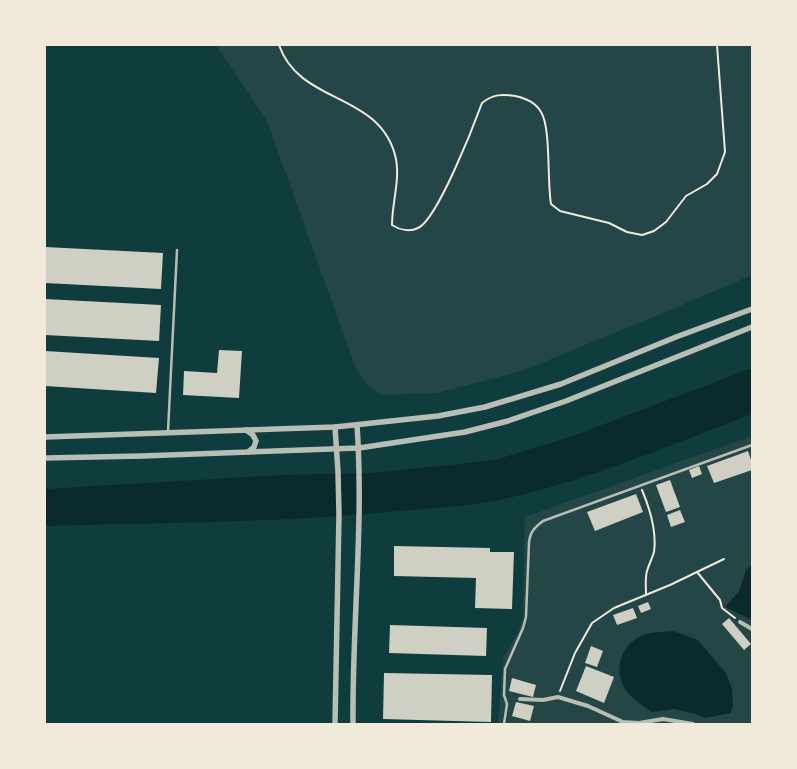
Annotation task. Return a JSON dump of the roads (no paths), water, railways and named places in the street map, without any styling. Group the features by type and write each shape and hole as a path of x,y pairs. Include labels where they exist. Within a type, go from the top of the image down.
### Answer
{"street":[{"path":"45,438 335,427 438,416 494,404 561,384 676,337 752,309"},
{"path":"45,458 359,448 465,432 508,421 566,401 752,327"},
{"path":"353,724 354,643 360,513 358,425"},
{"path":"335,427 339,514 335,724"},
{"path":"246,430 256,440 254,447 248,452"},
{"path":"740,622 752,629"},
{"path":"520,699 543,700 558,697 588,706 622,723 639,723 663,719 693,724"}],"lane":[{"path":"168,433 178,250"},
{"path":"504,724 507,704 504,695 505,668 526,617 530,533 535,527 543,521 752,445"}]}
